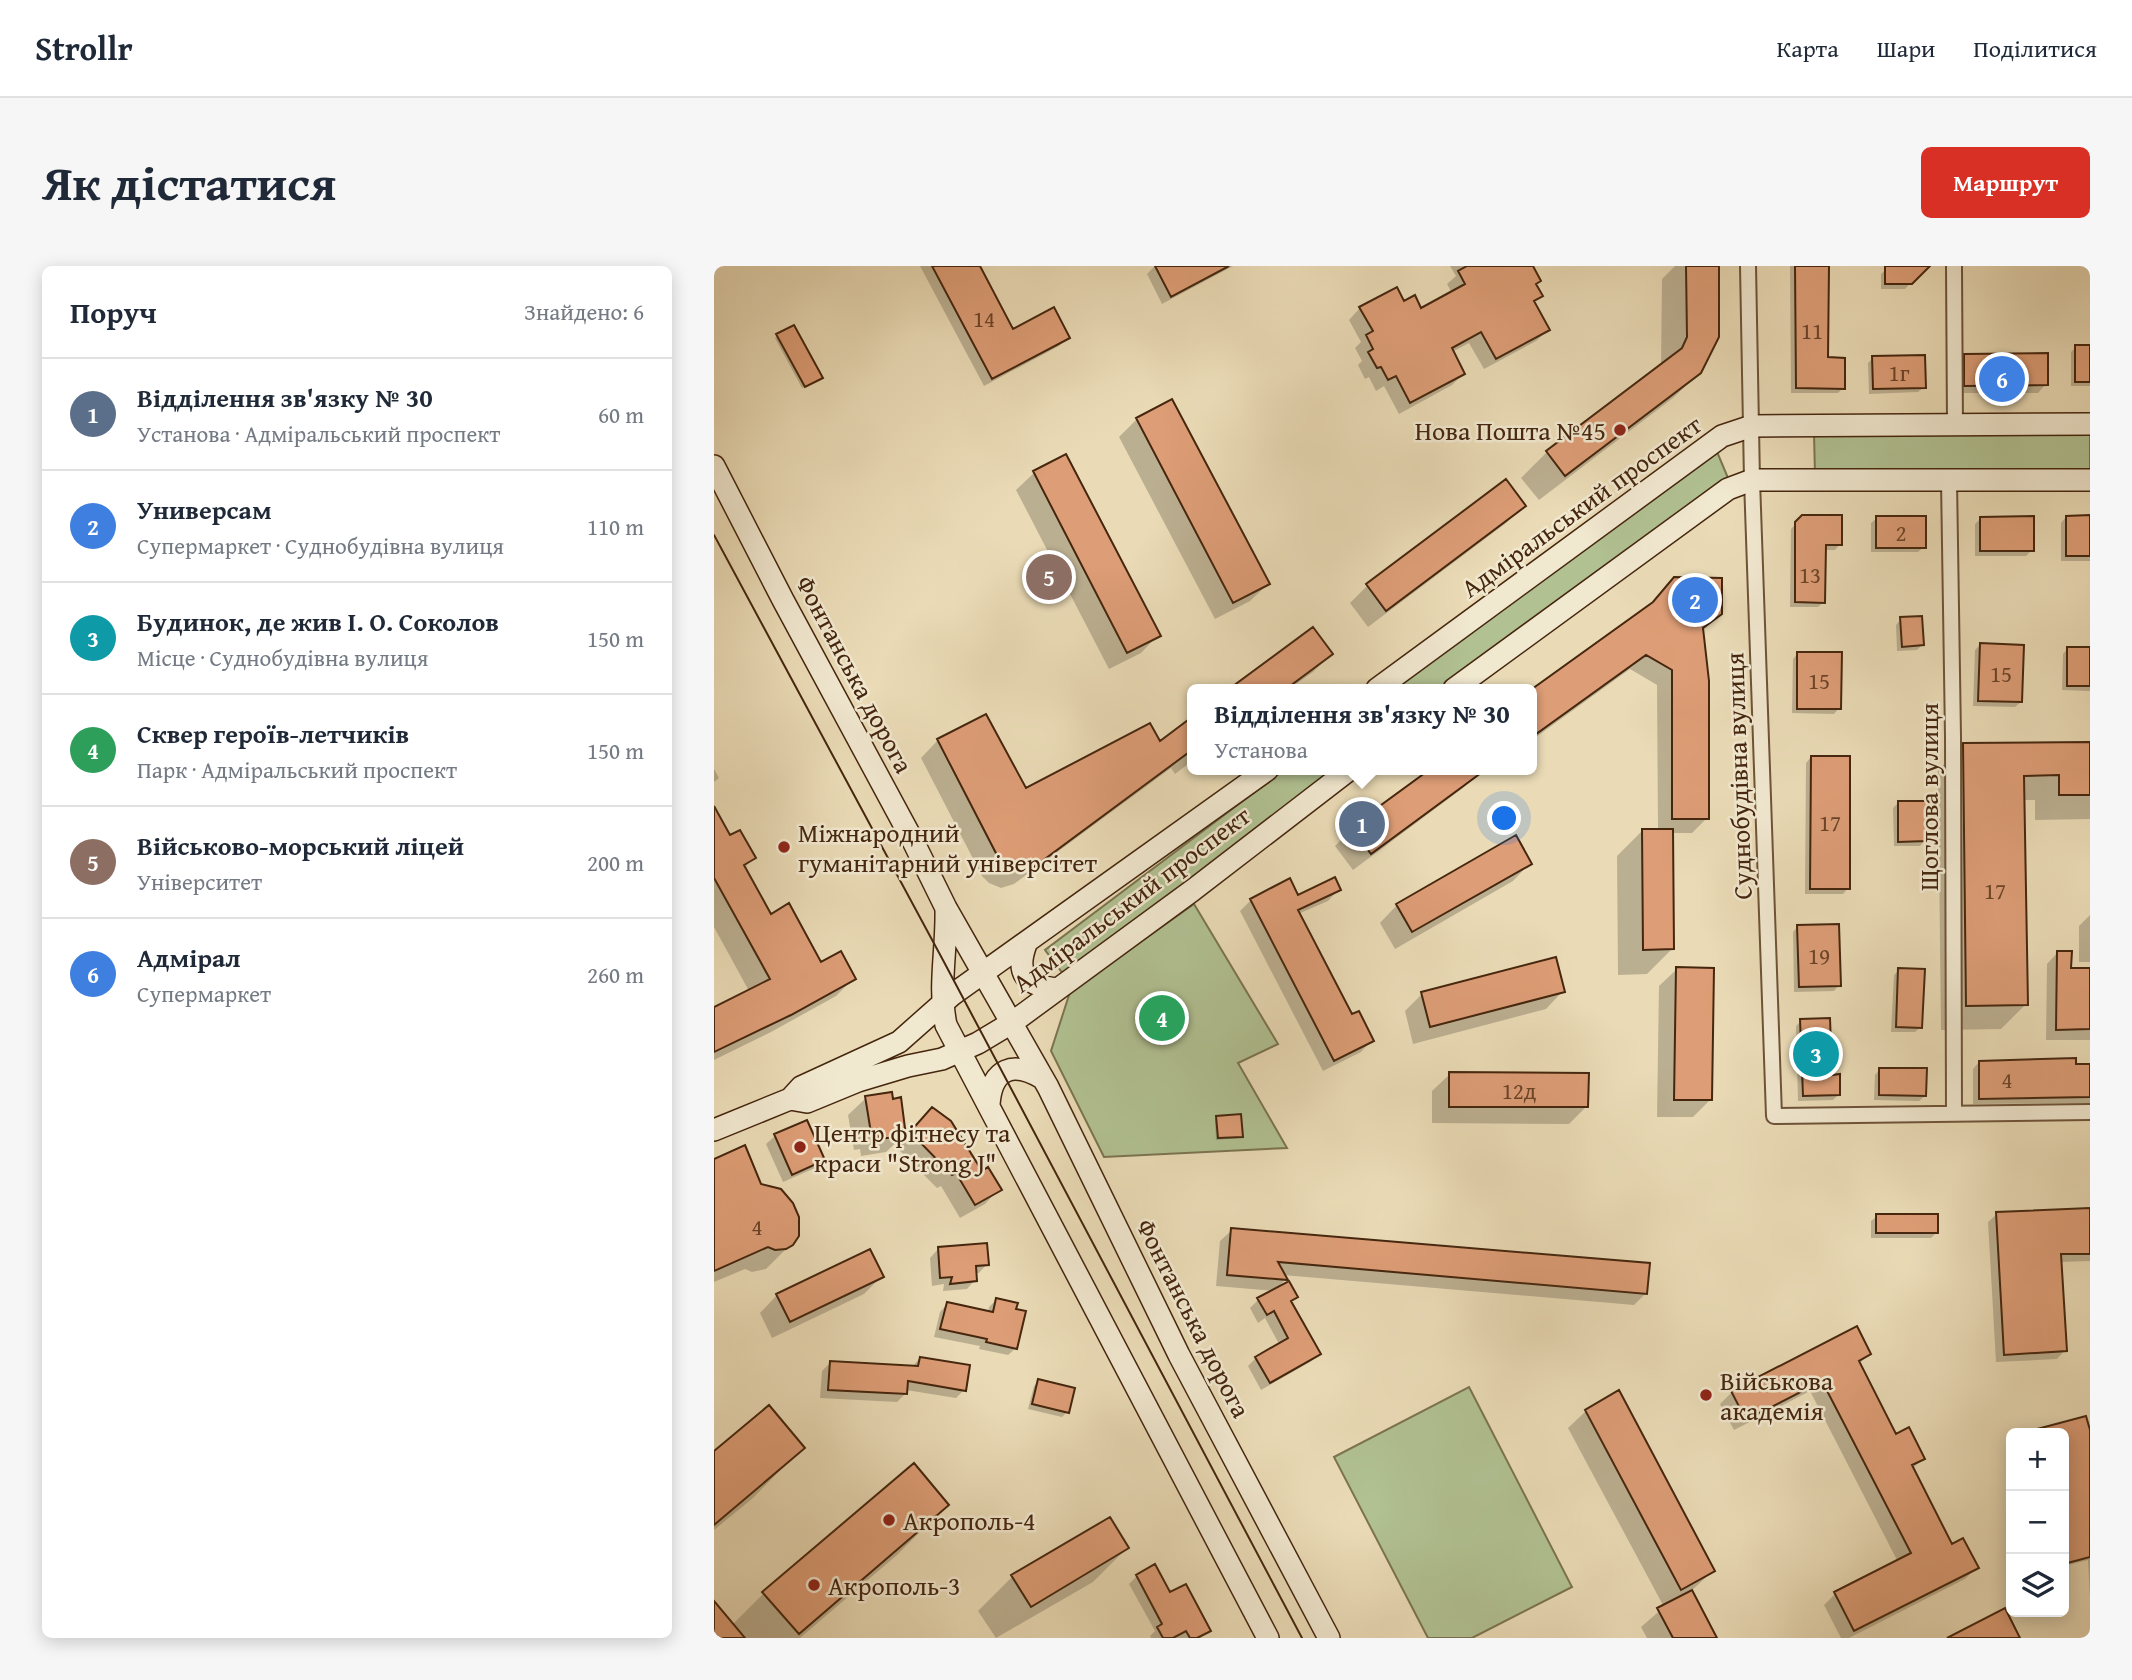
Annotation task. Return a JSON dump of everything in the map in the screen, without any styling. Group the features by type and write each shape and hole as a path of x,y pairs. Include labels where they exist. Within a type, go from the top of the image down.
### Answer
{"main road":[{"name":"Адміральський проспект","path":"1384,684 1722,436 1752,426 2090,424"},
{"name":"Фонтанська дорога","path":"714,466 946,908 1042,1077 1179,1355 1329,1638"},
{"path":"1461,684 1728,489 1752,480 2090,480"},
{"name":"Адміральський проспект","path":"790,1099 801,1087 899,1042 941,1004 984,972 1261,775"},
{"name":"Адміральський проспект","path":"790,1099 807,1102 858,1081 942,1059 1013,1022 1193,890 1342,775"},
{"name":"Фонтанська дорога","path":"941,1004 947,938 946,908"},
{"path":"1026,944 1020,958 1021,971 1027,980 1040,987 1056,989"},
{"path":"941,1004 946,1025 958,1052 989,1104 1268,1638"},
{"path":"989,1104 990,1088 1002,1072 1029,1070 1042,1077"},
{"path":"714,1130 790,1099"}],"street":[{"name":"Суднобудівна вулиця","path":"1748,266 1752,480 1774,1116 1954,1114"},
{"path":"1954,266 1955,425"},
{"name":"Щоглова вулиця","path":"1949,480 1954,1114"},
{"path":"1954,1114 2090,1112"}],"green space":[{"path":"2090,432 2090,475 1815,475 1814,433"},
{"path":"1715,447 1728,478 1453,684 1399,684"},
{"path":"1277,775 1331,775 1064,975 1045,950"},
{"path":"1194,904 1278,1044 1238,1063 1287,1148 1104,1157 1051,1051 1070,992"},
{"path":"1469,1387 1572,1587 1472,1638 1428,1638 1334,1457"}],"building":[{"path":"932,266 980,266 1013,329 1054,307 1070,338 992,379"},
{"path":"1155,266 1229,266 1171,297"},
{"path":"1467,266 1533,266 1541,281 1536,284 1543,296 1534,301 1550,330 1496,359 1481,332 1452,348 1465,374 1410,403 1396,376 1388,380 1368,352 1373,349 1366,335 1373,331 1359,307 1397,287 1404,301 1415,295 1421,308 1465,284 1458,271"},
{"path":"1686,266 1719,266 1719,337 1701,373 1565,476 1546,451 1682,348 1687,337"},
{"path":"1795,266 1829,266 1828,357 1845,358 1845,389 1796,388"},
{"path":"1885,266 1930,266 1912,284 1885,284"},
{"path":"794,325 823,378 805,387 776,334"},
{"path":"2075,345 2090,345 2090,382 2075,382"},
{"path":"2048,353 2048,385 1964,386 1964,354"},
{"path":"1925,355 1926,388 1873,389 1872,356"},
{"path":"1172,399 1270,584 1233,603 1136,418"},
{"path":"1066,454 1161,636 1127,653 1033,471"},
{"path":"1506,479 1526,506 1386,611 1366,584"},
{"path":"1802,515 1842,515 1842,545 1826,545 1825,603 1795,602 1795,522"},
{"path":"2090,515 2090,556 2066,556 2066,516"},
{"path":"1876,516 1926,516 1926,548 1876,548"},
{"path":"2034,516 2034,551 1980,551 1980,517"},
{"path":"1674,577 1722,578 1722,614 1703,628 1709,681 1709,819 1672,819 1672,670 1646,655 1537,733 1537,685 1653,602"},
{"path":"1922,616 1924,645 1902,647 1900,617"},
{"path":"1313,627 1333,654 1293,684 1236,684"},
{"path":"1980,643 2024,645 2022,702 1978,701"},
{"path":"2067,647 2090,647 2090,686 2067,686"},
{"path":"1797,652 1842,652 1841,709 1797,709"},
{"path":"986,714 1026,788 1150,723 1160,741 1187,721 1187,754 1034,867 1019,871 999,859 937,739"},
{"path":"2090,742 2090,795 2059,795 2059,775 2024,776 2028,1005 1966,1006 1963,743"},
{"path":"1811,756 1850,756 1850,889 1810,889"},
{"path":"1422,775 1478,775 1371,854 1351,827"},
{"path":"1898,801 1927,801 1927,841 1898,842"},
{"path":"714,806 730,835 740,830 756,858 744,865 771,914 789,903 821,962 841,951 856,979 791,1015 714,1052 714,1007 770,979 714,878"},
{"path":"1642,829 1673,829 1674,949 1643,950"},
{"path":"1516,835 1532,864 1412,932 1396,904"},
{"path":"1335,877 1341,890 1298,910 1352,1014 1359,1011 1374,1041 1334,1061 1250,899 1290,878 1298,895"},
{"path":"1839,924 1841,986 1799,987 1797,925"},
{"path":"2057,951 2072,951 2071,968 2090,968 2090,1029 2056,1030"},
{"path":"1556,957 1565,992 1430,1027 1421,992"},
{"path":"1676,967 1714,968 1712,1100 1674,1100"},
{"path":"1898,968 1925,969 1922,1028 1896,1027"},
{"path":"1830,1018 1832,1075 1840,1074 1840,1095 1803,1096 1800,1019"},
{"path":"2076,1058 2076,1064 2090,1064 2090,1097 1979,1099 1979,1061"},
{"path":"1879,1068 1927,1068 1926,1096 1879,1095"},
{"path":"1449,1072 1589,1073 1588,1107 1449,1107"},
{"path":"892,1092 893,1099 901,1097 906,1136 878,1139 877,1133 871,1133 865,1096"},
{"path":"932,1107 951,1121 982,1171 988,1167 1002,1190 975,1205 956,1173 952,1175 910,1132"},
{"path":"1241,1114 1243,1137 1218,1138 1216,1116"},
{"name":"Центр фітнесу та краси \"Strong J\"","path":"807,1120 825,1160 792,1175 774,1134"},
{"path":"745,1145 761,1184 781,1189 793,1203 799,1217 799,1236 793,1245 786,1249 775,1250 768,1247 714,1271 714,1159"},
{"path":"2090,1208 2090,1254 2061,1254 2067,1351 2004,1355 1996,1212"},
{"path":"1876,1214 1938,1214 1938,1233 1876,1233"},
{"path":"1231,1228 1650,1263 1647,1294 1278,1262 1288,1280 1227,1275"},
{"path":"987,1243 989,1265 976,1266 977,1281 950,1284 952,1277 940,1278 938,1247"},
{"path":"870,1249 884,1277 790,1322 776,1294"},
{"path":"1289,1281 1298,1297 1291,1301 1321,1354 1270,1383 1255,1357 1288,1338 1274,1311 1267,1315 1257,1298"},
{"path":"996,1298 1018,1303 1016,1309 1026,1311 1017,1349 986,1342 987,1339 940,1329 947,1302 993,1312"},
{"path":"1857,1326 1871,1354 1859,1361 1896,1434 1909,1427 1925,1459 1912,1465 1952,1544 1963,1538 1979,1568 1854,1631 1834,1592 1911,1553 1822,1381 1746,1420 1731,1391"},
{"path":"920,1357 970,1365 966,1391 908,1381 907,1394 828,1390 830,1361 918,1366"},
{"path":"1038,1379 1075,1388 1069,1413 1032,1404"},
{"path":"1619,1390 1715,1571 1681,1590 1585,1410"},
{"path":"769,1405 805,1448 714,1525 714,1451"},
{"path":"2086,1416 2090,1430 2090,1557 2069,1563 2069,1428 2041,1428"},
{"path":"914,1463 949,1505 799,1634 762,1592"},
{"path":"1110,1517 1129,1548 1031,1607 1011,1575"},
{"path":"1155,1564 1170,1592 1186,1584 1211,1631 1197,1638 1190,1638 1186,1631 1173,1638 1163,1638 1157,1627 1162,1624 1136,1575"},
{"path":"1692,1590 1717,1638 1673,1638 1657,1608"},
{"path":"714,1601 745,1638 714,1638"},
{"path":"2005,1608 2006,1617 2010,1617 2020,1638 1947,1638"}],"tram line":[{"path":"714,535 1302,1638"}],"place":[{"name":"Адмірал","path":"2002,379"},
{"name":"Нова Пошта №45","path":"1620,430"},
{"name":"Військово-морський ліцей","path":"1049,577"},
{"name":"Универсам","path":"1695,600"},
{"name":"Відділення зв'язку № 30","path":"1362,824"},
{"name":"Міжнародний гуманітарний універсітет","path":"784,847"},
{"name":"Сквер героїв-летчиків","path":"1162,1018"},
{"name":"Будинок, де жив І. О. Соколов","path":"1816,1054"},
{"name":"Центр фітнесу та краси \"Strong J\"","path":"800,1147"},
{"name":"Військова академія","path":"1706,1395"},
{"name":"Акрополь-4","path":"889,1520"},
{"name":"Акрополь-3","path":"814,1585"}]}
